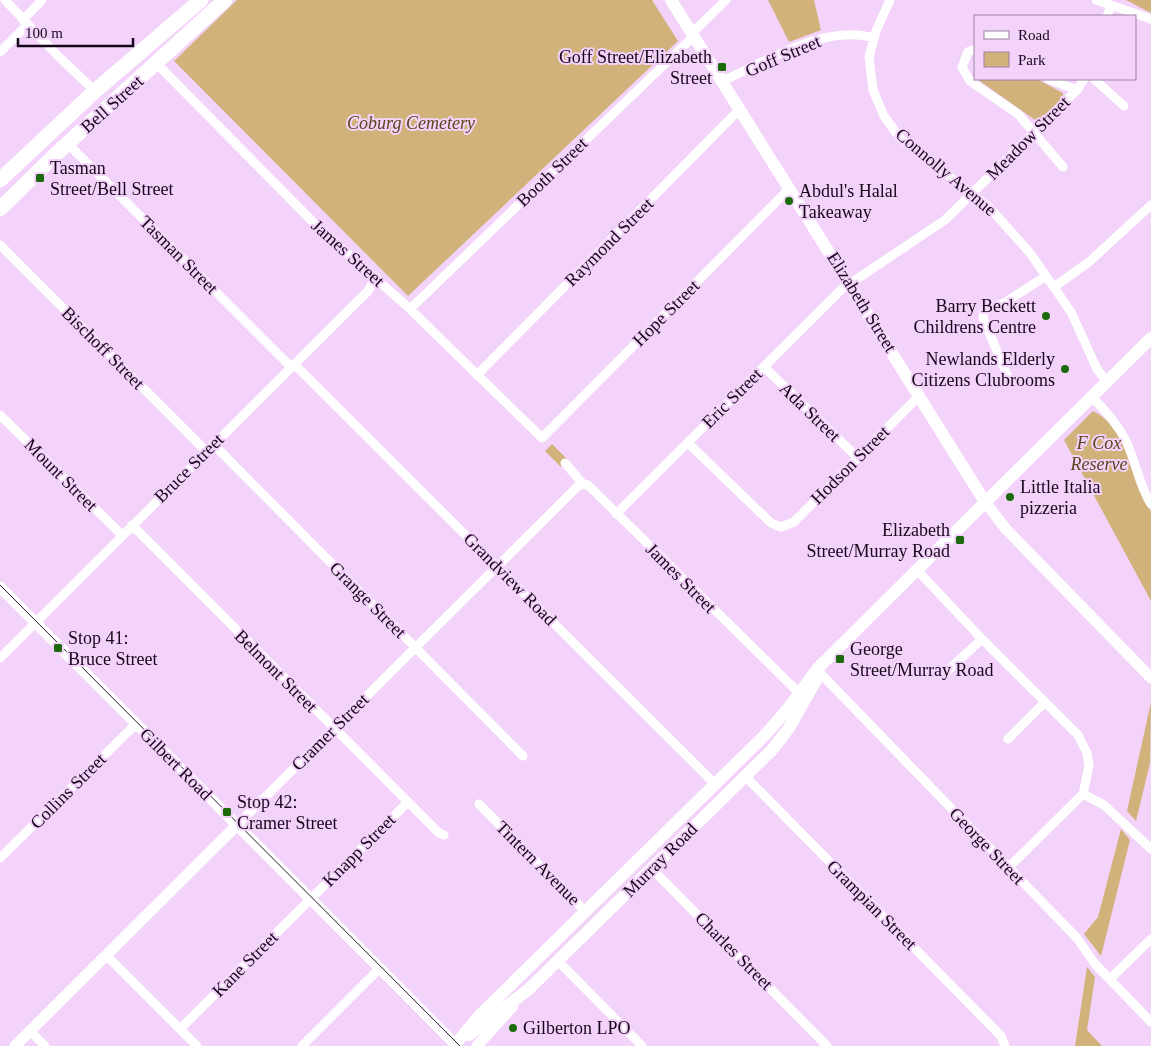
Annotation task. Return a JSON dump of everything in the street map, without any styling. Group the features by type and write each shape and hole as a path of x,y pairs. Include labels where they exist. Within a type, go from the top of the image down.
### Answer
{"highway":[{"name":"Bell Street","path":"0,180 95,91 200,0"},
{"name":"Bell Street","path":"0,209 68,143 134,85 225,0"},
{"path":"115,74 134,85"}],"main road":[{"name":"Elizabeth Street","path":"671,0 920,395 985,502"},
{"name":"Murray Road","path":"456,1045 479,1016 775,724 818,668 1151,338"},
{"name":"Murray Road","path":"456,1045 529,989 782,739 820,673 834,653"},
{"name":"Grampian Street","path":"735,765 745,776"},
{"name":"Grandview Road","path":"715,784 726,795"},
{"name":"Charles Street","path":"640,857 652,869"},
{"name":"Tintern Avenue","path":"585,911 597,923"},
{"path":"547,949 558,961"}],"street":[{"path":"5,0 95,91"},
{"path":"0,52 42,0"},
{"name":"Booth Street","path":"410,309 693,35 726,0"},
{"name":"Connolly Avenue","path":"890,0 874,38 869,57 873,90 884,116 900,138 973,193 1000,217 1046,276 1071,312 1097,370 1107,382"},
{"path":"1096,0 1151,19"},
{"path":"1107,15 1111,6"},
{"name":"Goff Street","path":"722,81 810,42 833,35 857,35 874,38"},
{"path":"974,49 968,52 962,66 970,81 1018,114 1063,167"},
{"name":"James Street","path":"157,64 314,223 410,309 542,438"},
{"path":"1051,80 1077,90"},
{"name":"Meadow Street","path":"851,285 945,220 1077,90 1083,80"},
{"path":"1095,80 1124,106"},
{"name":"Raymond Street","path":"477,375 740,109"},
{"name":"Tasman Street","path":"68,143 293,366"},
{"name":"Hope Street","path":"542,438 790,188"},
{"path":"1054,287 1089,262 1151,205"},
{"name":"Bischoff Street","path":"0,245 209,448"},
{"path":"1010,382 983,318 984,310 1004,303 1046,276"},
{"name":"Bruce Street","path":"0,658 368,291 376,278"},
{"name":"Eric Street","path":"616,514 841,290 851,285"},
{"name":"Grandview Road","path":"293,366 497,565 715,784"},
{"name":"Ada Street","path":"764,367 857,457"},
{"name":"Hodson Street","path":"688,443 771,523 781,527 794,522 920,395"},
{"path":"1092,396 1125,440 1141,485 1151,504"},
{"name":"Mount Street","path":"0,415 122,535"},
{"name":"Grange Street","path":"209,448 416,648 524,756"},
{"name":"James Street","path":"566,463 583,484 588,485 799,693"},
{"name":"Cramer Street","path":"15,1046 416,648 497,565 578,486 583,484"},
{"name":"Elizabeth Street","path":"985,502 1006,530 1151,678"},
{"name":"Belmont Street","path":"132,525 439,834 444,835"},
{"path":"917,570 1044,703 1078,735 1087,753 1088,777 1082,794 1008,868"},
{"name":"Gilbert Road","path":"0,588 456,1045"},
{"path":"944,674 982,639"},
{"name":"George Street","path":"820,673 1077,938 1090,958 1151,1022"},
{"path":"1008,739 1044,703"},
{"name":"Collins Street","path":"0,858 136,724"},
{"name":"Grampian Street","path":"745,776 1001,1036 1005,1046"},
{"path":"1082,794 1104,805 1151,849"},
{"name":"Knapp Street","path":"310,899 408,802"},
{"name":"Tintern Avenue","path":"479,804 585,911"},
{"name":"Charles Street","path":"652,869 827,1046"},
{"name":"Kane Street","path":"180,1029 310,899"},
{"path":"1110,979 1151,939"},
{"path":"106,955 197,1046"},
{"path":"558,961 642,1046"},
{"path":"302,1046 380,968"},
{"path":"477,1046 529,989"},
{"path":"30,1031 45,1046"}],"green space":[{"name":"Coburg Cemetery","path":"237,0 652,0 678,41 408,296 174,61"},
{"path":"768,0 814,0 821,30 789,42"},
{"path":"1126,0 1151,0 1151,13"},
{"path":"978,80 1039,80 1063,93 1063,98 1041,119 1035,120"},
{"name":"F Cox Reserve","path":"1093,411 1105,419 1115,430 1128,457 1143,499 1151,511 1151,601 1064,440"},
{"path":"552,444 568,460 561,467 545,451"},
{"path":"1151,702 1150,763 1136,821 1127,811"},
{"path":"1121,829 1130,840 1101,956 1084,934 1098,917"},
{"path":"1087,967 1095,977 1087,1030 1102,1046 1075,1046"}],"tram line":[{"path":"0,585 460,1046"}],"place":[{"name":"Goff Street/Elizabeth Street","path":"722,67"},
{"name":"Tasman Street/Bell Street","path":"40,178"},
{"name":"Abdul's Halal Takeaway","path":"789,201"},
{"name":"Barry Beckett Childrens Centre","path":"1046,316"},
{"name":"Newlands Elderly Citizens Clubrooms","path":"1065,369"},
{"name":"Little Italia pizzeria","path":"1010,497"},
{"name":"Elizabeth Street/Murray Road","path":"960,540"},
{"name":"Stop 41: Bruce Street","path":"58,648"},
{"name":"George Street/Murray Road","path":"840,659"},
{"name":"Stop 42: Cramer Street","path":"227,812"},
{"name":"Gilberton LPO","path":"513,1028"}]}
